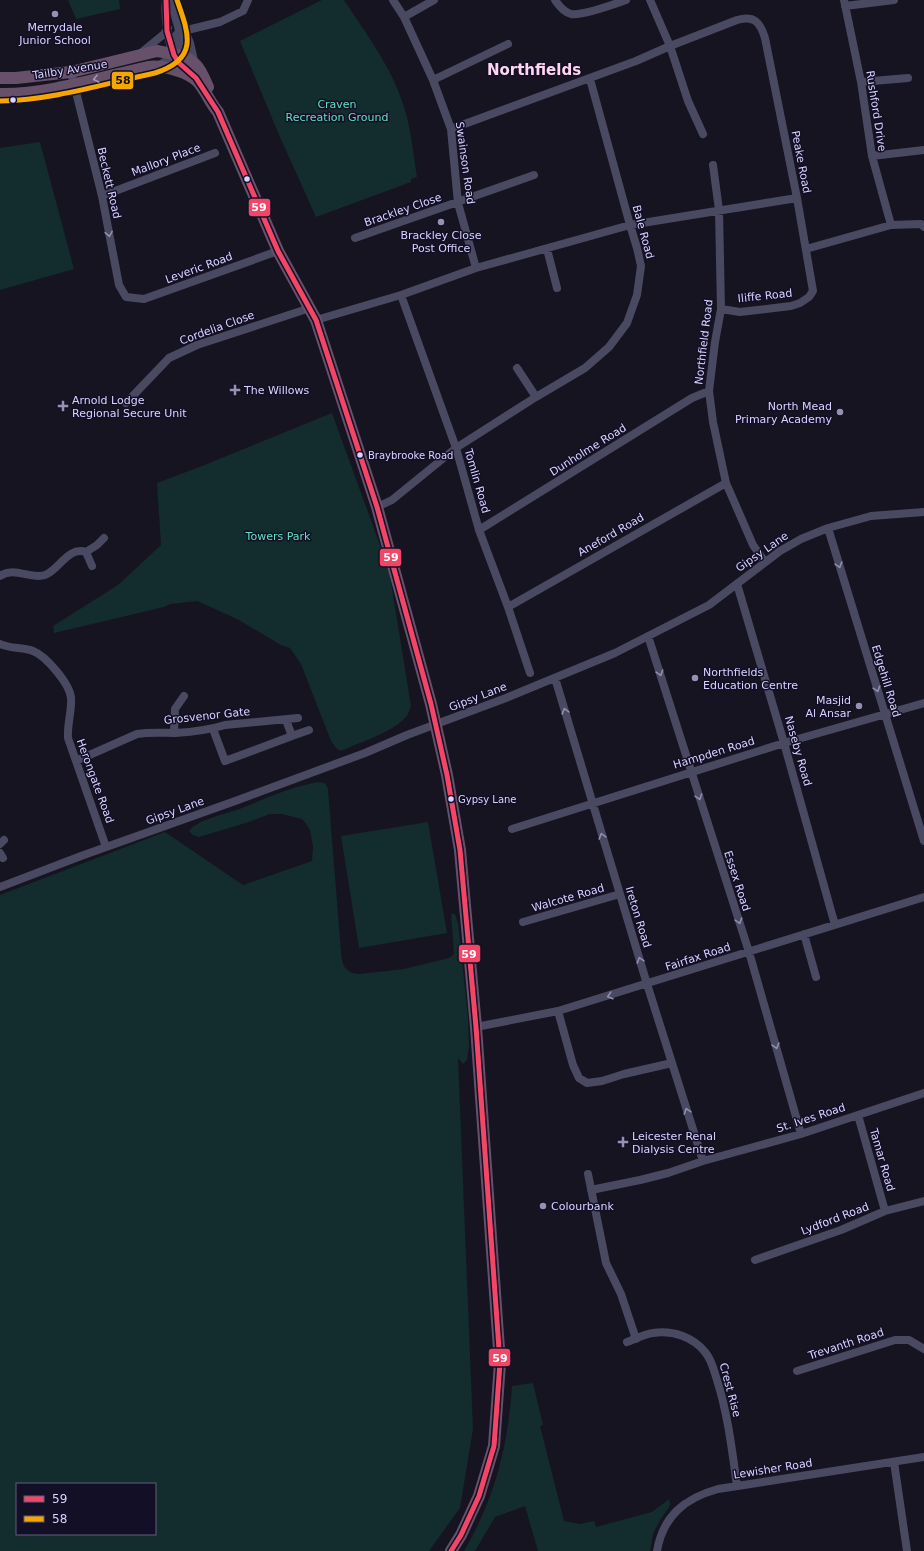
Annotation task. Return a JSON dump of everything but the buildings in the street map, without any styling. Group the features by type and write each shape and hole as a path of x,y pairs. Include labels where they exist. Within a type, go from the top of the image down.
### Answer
{"highway":[{"name":"Tailby Avenue","path":"0,78 16,78 71,72 157,51 186,58 196,65"},
{"path":"196,65 208,85 218,112 278,251 316,320 377,507 436,725 447,775 460,850 476,1027 500,1363 494,1446 479,1496 461,1535 451,1551"},
{"name":"Tailby Avenue","path":"0,94 18,95 153,66"},
{"path":"153,66 185,74 198,82 211,105 218,112"}],"street":[{"path":"166,0 170,42 174,55 178,62 187,69 198,82"},
{"path":"171,0 182,31 190,43 196,65"},
{"path":"170,42 182,31 213,24 242,11 248,0"},
{"name":"Swainson Road","path":"393,0 404,17 433,80 451,130 458,203 476,268"},
{"path":"404,17 434,0"},
{"path":"555,0 565,11 571,14 579,14 622,1"},
{"path":"650,0 670,46 688,101 702,134"},
{"path":"845,3 894,0"},
{"name":"Rushford Drive","path":"845,3 861,82 872,156 891,225"},
{"name":"Peake Road","path":"670,46 746,17 753,19 763,31 797,198 812,282 813,291 809,297"},
{"name":"Tailby Avenue","path":"140,54 164,34 168,28"},
{"path":"174,55 180,43 182,31"},
{"path":"433,80 508,44"},
{"path":"451,130 590,79 670,46"},
{"name":"Tailby Avenue","path":"153,66 174,55"},
{"name":"Beckett Road","path":"71,72 102,196 119,286 126,297"},
{"path":"861,82 908,78"},
{"name":"Bale Road","path":"377,507 392,500 456,448 585,368 609,347 627,323 637,295 641,266 590,79"},
{"path":"872,156 924,150"},
{"name":"Mallory Place","path":"102,196 215,153"},
{"path":"712,165 719,210"},
{"name":"Brackley Close","path":"355,238 534,176"},
{"path":"316,320 401,295 476,268 630,225 797,198"},
{"name":"Northfield Road","path":"719,210 721,309 709,391 713,422 726,483 753,545 765,562"},
{"path":"806,249 891,225 921,224 924,227"},
{"path":"547,248 557,288"},
{"name":"Leveric Road","path":"126,297 144,299 278,251"},
{"name":"Tomlin Road","path":"401,295 456,448 479,530 508,607 530,673"},
{"name":"Iliffe Road","path":"721,309 740,312 792,306 800,304 809,297"},
{"name":"Cordelia Close","path":"126,403 169,358 197,345 310,308"},
{"path":"517,368 536,397"},
{"name":"Dunholme Road","path":"479,530 692,398 709,391"},
{"name":"Aneford Road","path":"508,607 726,483"},
{"name":"Gipsy Lane","path":"0,887 365,753 615,653 709,605 780,551 801,539 828,528 871,516 924,512"},
{"name":"Edgehill Road","path":"828,528 924,841"},
{"path":"0,576 3,574 18,572 34,577 43,576 51,573 65,558 72,553 86,552 97,546 104,538"},
{"path":"86,552 92,566"},
{"name":"Naseby Road","path":"737,584 784,743 835,925"},
{"name":"Essex Road","path":"648,636 749,952 801,1134"},
{"name":"Herongate Road","path":"0,644 33,650 45,658 64,680 71,696 68,738 106,847"},
{"name":"Ireton Road","path":"555,678 647,984 703,1161"},
{"path":"174,733 174,709 184,696"},
{"name":"Hampden Road","path":"512,829 784,743 924,703"},
{"name":"Grosvenor Gate","path":"76,761 137,734 148,732 174,733 213,729 225,725 298,718"},
{"path":"286,720 292,736"},
{"path":"213,729 225,761 309,730"},
{"name":"Walcote Road","path":"523,922 620,894"},
{"name":"Fairfax Road","path":"476,1027 558,1011 924,897"},
{"path":"804,934 816,977"},
{"path":"558,1011 573,1065 579,1078 587,1082 602,1081 624,1074 672,1063"},
{"name":"St. Ives Road","path":"591,1190 640,1180 801,1134 924,1093"},
{"name":"Tamar Road","path":"858,1115 885,1211"},
{"path":"588,1174 606,1263 621,1294 636,1339"},
{"name":"Lydford Road","path":"755,1260 841,1230 885,1211 924,1201"},
{"name":"Crest Rise","path":"627,1342 652,1333 668,1332 685,1336 706,1353 712,1364 724,1403 737,1486"},
{"name":"Trevanth Road","path":"797,1371 895,1340 909,1340 924,1349"},
{"name":"Lewisher Road","path":"657,1551 658,1542 664,1527 670,1518 684,1504 705,1492 924,1457"},
{"path":"894,1462 907,1551"}],"green space":[{"path":"68,0 119,0 120,9 76,19"},
{"name":"Craven Recreation Ground","path":"322,0 344,0 369,37 392,77 406,113 417,177 411,179 411,182 316,217 279,135 240,41"},
{"path":"40,142 74,269 0,290 0,148"},
{"name":"Towers Park","path":"332,413 389,570 411,706 406,717 397,725 382,734 341,751 336,748 331,741 301,664 290,648 281,645 237,619 197,601 170,604 164,607 54,633 53,626 118,585 161,545 157,483"},
{"path":"318,782 325,783 328,789 341,956 343,964 347,970 359,974 404,969 449,958 454,954 451,914 455,914 458,923 468,1017 469,1046 467,1060 463,1064 458,1058 473,1429 460,1508 429,1551 0,1551 0,895 165,832 243,885 312,861 313,847 310,830 307,825 302,819 282,814 270,814 199,837 193,835 189,831 204,821 237,810 287,790"},
{"path":"428,822 447,933 359,948 341,836"},
{"path":"533,1383 543,1425 540,1426 564,1521 580,1524 594,1521 596,1527 652,1512 669,1499 669,1507 653,1534 650,1551 538,1551 525,1506 495,1517 475,1551 464,1551 484,1511 498,1471 507,1430 512,1386"}],"transit line":[{"name":"59","path":"166,0 167,31 174,55 179,63 196,78 218,112 278,251 316,320 377,507 431,704 447,775 460,850 476,1027 500,1363 494,1446 479,1496 461,1535 451,1551"},
{"name":"58","path":"0,101 59,95 155,73 169,67 179,60 184,53 187,44 185,24 177,0"}],"place":[{"name":"Merrydale Junior School","path":"55,14"},
{"name":"Brackley Close Post Office","path":"441,222"},
{"name":"The Willows","path":"235,390"},
{"name":"Arnold Lodge Regional Secure Unit","path":"63,406"},
{"name":"North Mead Primary Academy","path":"840,412"},
{"name":"Braybrooke Road","path":"360,455"},
{"name":"Northfields Education Centre","path":"695,678"},
{"name":"Masjid Al Ansar","path":"859,706"},
{"name":"Gypsy Lane","path":"451,799"},
{"name":"Leicester Renal Dialysis Centre","path":"623,1142"},
{"name":"Colourbank","path":"543,1206"}],"district":[{"name":"Northfields","path":"534,70"}]}
